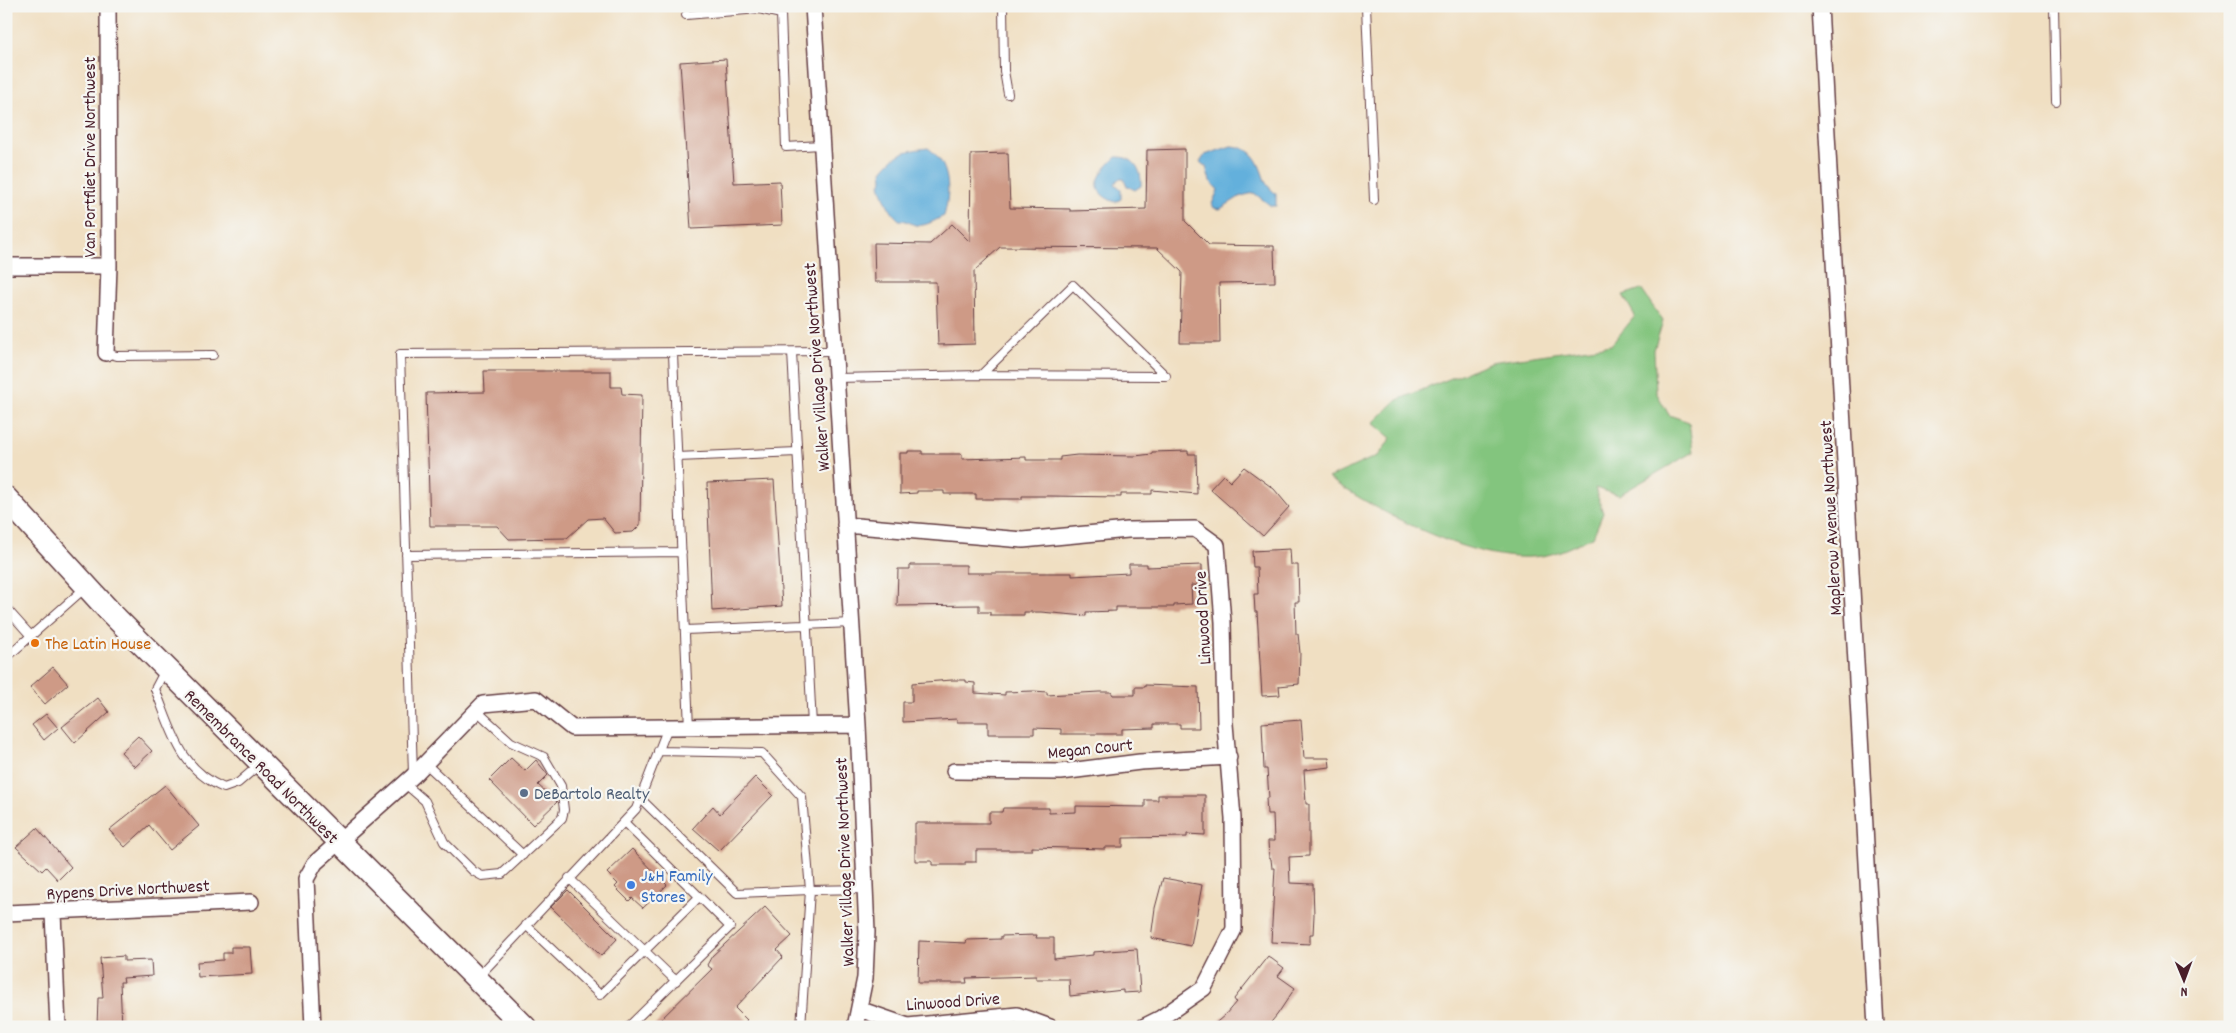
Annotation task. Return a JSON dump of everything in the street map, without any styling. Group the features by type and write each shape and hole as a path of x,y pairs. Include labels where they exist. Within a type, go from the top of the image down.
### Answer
{"main road":[{"name":"Remembrance Road Northwest","path":"6,498 87,587 165,668 525,1027"}],"street":[{"name":"Van Portfliet Drive Northwest","path":"6,266 109,266 108,6"},
{"name":"Walker Village Drive Northwest","path":"813,6 852,623 866,889 865,978 855,1027"},
{"name":"Maplerow Avenue Northwest","path":"1820,6 1876,1027"},
{"path":"106,353 109,266"},
{"name":"Linwood Drive","path":"845,524 1023,540 1128,530 1195,529 1217,545 1223,622 1225,724 1233,818 1234,929 1204,988 1161,1018 1143,1027"},
{"path":"313,1027 306,879 315,863 337,841 408,780 483,704 536,699 572,728 689,728 858,724"},
{"name":"Megan Court","path":"954,771 1061,772 1140,762 1229,757"},
{"name":"Rypens Drive Northwest","path":"6,913 53,913 251,902"},
{"path":"53,913 58,1027"},
{"name":"Linwood Drive","path":"859,1009 908,1026 1017,1015 1050,1027"}],"lane":[{"path":"1003,6 1004,71 1008,94"},
{"path":"1366,6 1374,200"},
{"path":"2054,6 2056,101"},
{"path":"686,15 759,9 781,14 786,147 821,145"},
{"path":"836,378 980,375 1166,376 1073,285 980,375"},
{"path":"477,710 511,742 544,757 561,786 564,810 562,818 502,874 482,876 473,871 444,842 425,800 408,780 406,555 400,354 673,354 834,351"},
{"path":"792,352 812,725"},
{"path":"106,353 117,356 213,355"},
{"path":"673,354 689,728"},
{"path":"677,457 797,452"},
{"path":"406,555 682,552"},
{"path":"6,658 87,587"},
{"path":"6,608 31,636"},
{"path":"685,630 852,623"},
{"path":"165,668 155,689 182,754 208,781 224,788 238,783 260,764"},
{"path":"476,979 636,808 668,727"},
{"path":"658,752 762,753 802,797 810,890 801,1023 793,1027"},
{"path":"425,763 523,855"},
{"path":"640,798 737,893 866,889"},
{"path":"624,822 730,927 628,1027"},
{"path":"569,878 676,981"},
{"path":"526,925 600,995 699,897"}],"green space":[{"path":"1641,289 1663,321 1654,350 1656,392 1669,415 1689,422 1693,452 1619,495 1595,488 1603,513 1593,537 1553,554 1521,557 1492,554 1433,535 1375,507 1328,478 1379,455 1391,438 1373,423 1397,400 1491,362 1611,345 1635,316 1623,295"}],"water":[{"path":"1231,146 1245,149 1258,162 1266,183 1276,194 1276,206 1271,206 1254,193 1241,196 1220,209 1214,208 1212,204 1218,190 1210,181 1206,167 1200,162 1205,155"},
{"path":"928,148 941,161 945,170 948,197 944,216 927,224 915,225 899,220 890,208 880,184 883,179 882,171 897,156 913,150"},
{"path":"1116,157 1128,159 1136,165 1140,174 1141,186 1135,190 1127,186 1124,179 1118,179 1115,184 1121,189 1121,199 1115,202 1106,198 1100,192 1098,181 1105,169"}],"building":[{"path":"726,59 734,183 780,181 782,225 691,229 680,62"},
{"path":"1185,149 1185,221 1209,245 1274,246 1275,282 1219,283 1220,343 1180,343 1182,272 1157,248 1000,247 974,271 975,344 938,345 936,282 875,282 874,243 930,244 952,224 970,242 971,154 1008,153 1010,208 1070,209 1070,211 1146,209 1147,150"},
{"path":"484,371 611,371 611,387 621,387 622,394 642,395 640,525 633,532 615,533 603,518 588,519 567,538 509,539 497,526 430,526 426,393 485,392"},
{"path":"908,451 922,451 922,454 962,454 962,459 1026,457 1026,460 1060,460 1060,457 1077,455 1135,456 1152,454 1152,452 1188,451 1188,454 1196,454 1197,494 1152,490 1152,494 1121,494 1121,497 1022,496 1022,499 976,499 976,494 944,494 944,491 917,491 917,493 900,494 900,453 908,453"},
{"path":"1244,467 1274,489 1289,507 1263,536 1210,489 1223,475 1230,482"},
{"path":"774,480 782,606 712,611 707,483"},
{"path":"1290,549 1291,565 1298,565 1299,602 1295,602 1296,634 1298,634 1300,653 1299,684 1279,686 1280,695 1262,696 1257,612 1255,612 1254,594 1258,594 1257,567 1253,567 1252,551"},
{"path":"1129,564 1147,564 1147,567 1202,565 1202,585 1191,585 1192,604 1174,605 1174,607 1116,607 1116,611 1086,612 1086,616 1041,612 1024,612 1024,615 990,615 990,612 979,612 979,605 897,606 898,569 910,569 910,565 966,565 966,573 1072,573 1072,576 1129,573"},
{"path":"53,667 68,684 45,704 30,687"},
{"path":"966,680 966,682 975,683 975,693 1005,695 1005,692 1034,691 1047,692 1047,695 1111,692 1113,695 1135,695 1135,687 1145,687 1145,685 1198,687 1199,728 1180,728 1180,724 1154,724 1154,728 1122,729 1122,734 1061,734 1061,729 1034,728 1034,734 988,734 988,722 957,722 957,719 903,722 903,702 912,702 912,683"},
{"path":"98,698 109,712 75,743 62,727"},
{"path":"46,714 58,728 44,740 32,725"},
{"path":"1301,720 1304,758 1329,758 1330,767 1304,770 1306,804 1309,804 1309,856 1289,857 1290,883 1313,884 1314,915 1313,934 1310,934 1310,944 1271,942 1275,868 1272,868 1271,859 1269,858 1268,841 1274,841 1273,814 1267,814 1266,798 1269,798 1267,769 1264,769 1262,723"},
{"path":"138,736 152,751 135,767 121,752"},
{"name":"DeBartolo Realty","path":"511,758 525,771 536,760 548,775 538,785 557,802 533,825 489,780"},
{"path":"755,777 773,795 719,851 693,828 713,806 720,814"},
{"path":"165,785 199,826 170,850 149,825 125,847 109,830"},
{"path":"1158,795 1205,795 1205,835 1187,834 1187,837 1123,838 1123,847 1105,847 1105,849 1032,847 1032,850 976,850 976,862 965,862 965,865 932,865 932,861 915,861 915,823 989,823 989,812 1002,812 1003,808 1049,808 1049,813 1076,812 1076,806 1145,807 1145,800 1158,800"},
{"path":"37,828 71,867 58,880 46,867 42,871 16,847"},
{"path":"632,849 667,885 643,908 632,898 629,901 615,887 618,884 607,873"},
{"path":"1163,878 1202,885 1191,946 1151,938 1155,908"},
{"path":"568,890 617,939 601,956 551,907"},
{"path":"765,907 792,936 777,950 783,957 735,1008 747,1020 740,1027 653,1027 712,969 707,965 712,956"},
{"path":"1037,935 1036,938 1054,938 1054,959 1093,955 1093,952 1137,949 1140,992 1123,993 1123,990 1070,996 1069,979 1036,979 1036,976 966,978 967,983 918,983 919,941 966,943 967,940 1001,939 1001,936"},
{"path":"231,947 250,947 252,974 198,977 197,962 223,960 223,953 231,953"},
{"path":"124,956 124,961 151,960 152,976 123,978 124,982 120,982 122,1027 97,1027 98,998 103,998 100,958"},
{"path":"1268,956 1284,968 1278,976 1295,988 1277,1015 1267,1027 1211,1027 1236,1002 1234,999"}],"place":[{"name":"The Latin House","path":"35,643"},
{"name":"DeBartolo Realty","path":"524,793"},
{"name":"J&H Family Stores","path":"631,885"}]}
